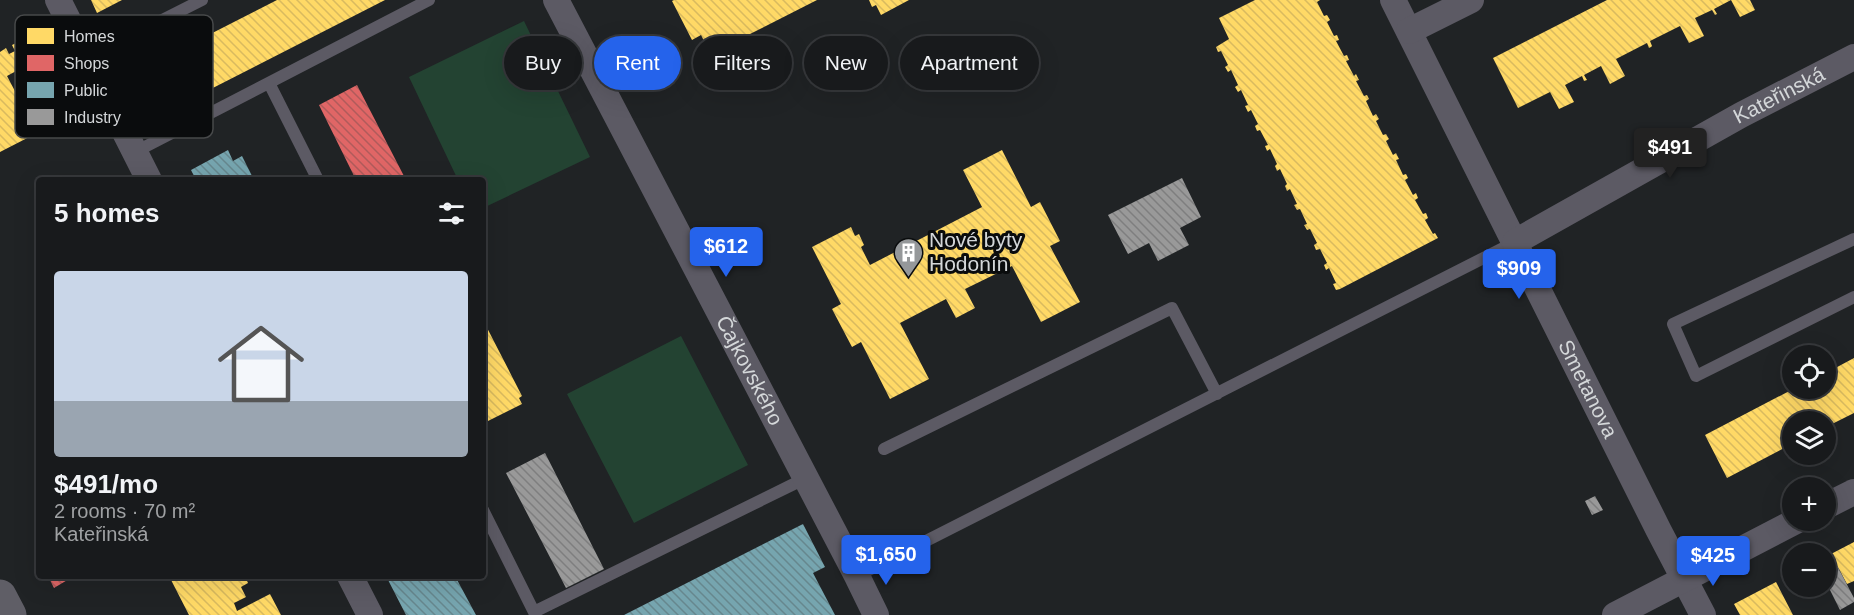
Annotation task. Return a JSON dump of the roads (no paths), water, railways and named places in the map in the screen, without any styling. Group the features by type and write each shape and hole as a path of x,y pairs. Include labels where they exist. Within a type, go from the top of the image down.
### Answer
{"main road":[{"path":"0,596 10,615"}],"street":[{"path":"58,0 66,15"},
{"name":"Čajkovského","path":"556,0 876,615"},
{"name":"Smetanova","path":"1393,0 1703,615"},
{"path":"1409,31 1471,0"},
{"name":"Kateřinská","path":"1515,242 1730,120 1854,57"},
{"path":"128,138 147,177"},
{"path":"1836,501 1854,492"},
{"path":"1615,615 1782,528"},
{"path":"352,579 370,615"}],"lane":[{"path":"172,15 202,0"},
{"path":"213,112 429,0"},
{"path":"269,83 316,177"},
{"path":"135,152 162,138"},
{"path":"1854,239 1672,324 1696,376 1854,297"},
{"path":"857,576 1515,242"},
{"path":"884,449 1172,308 1216,394"},
{"path":"486,516 531,614 806,478"}],"place":[{"name":"Nové byty Hodonín","path":"908,278"}]}
